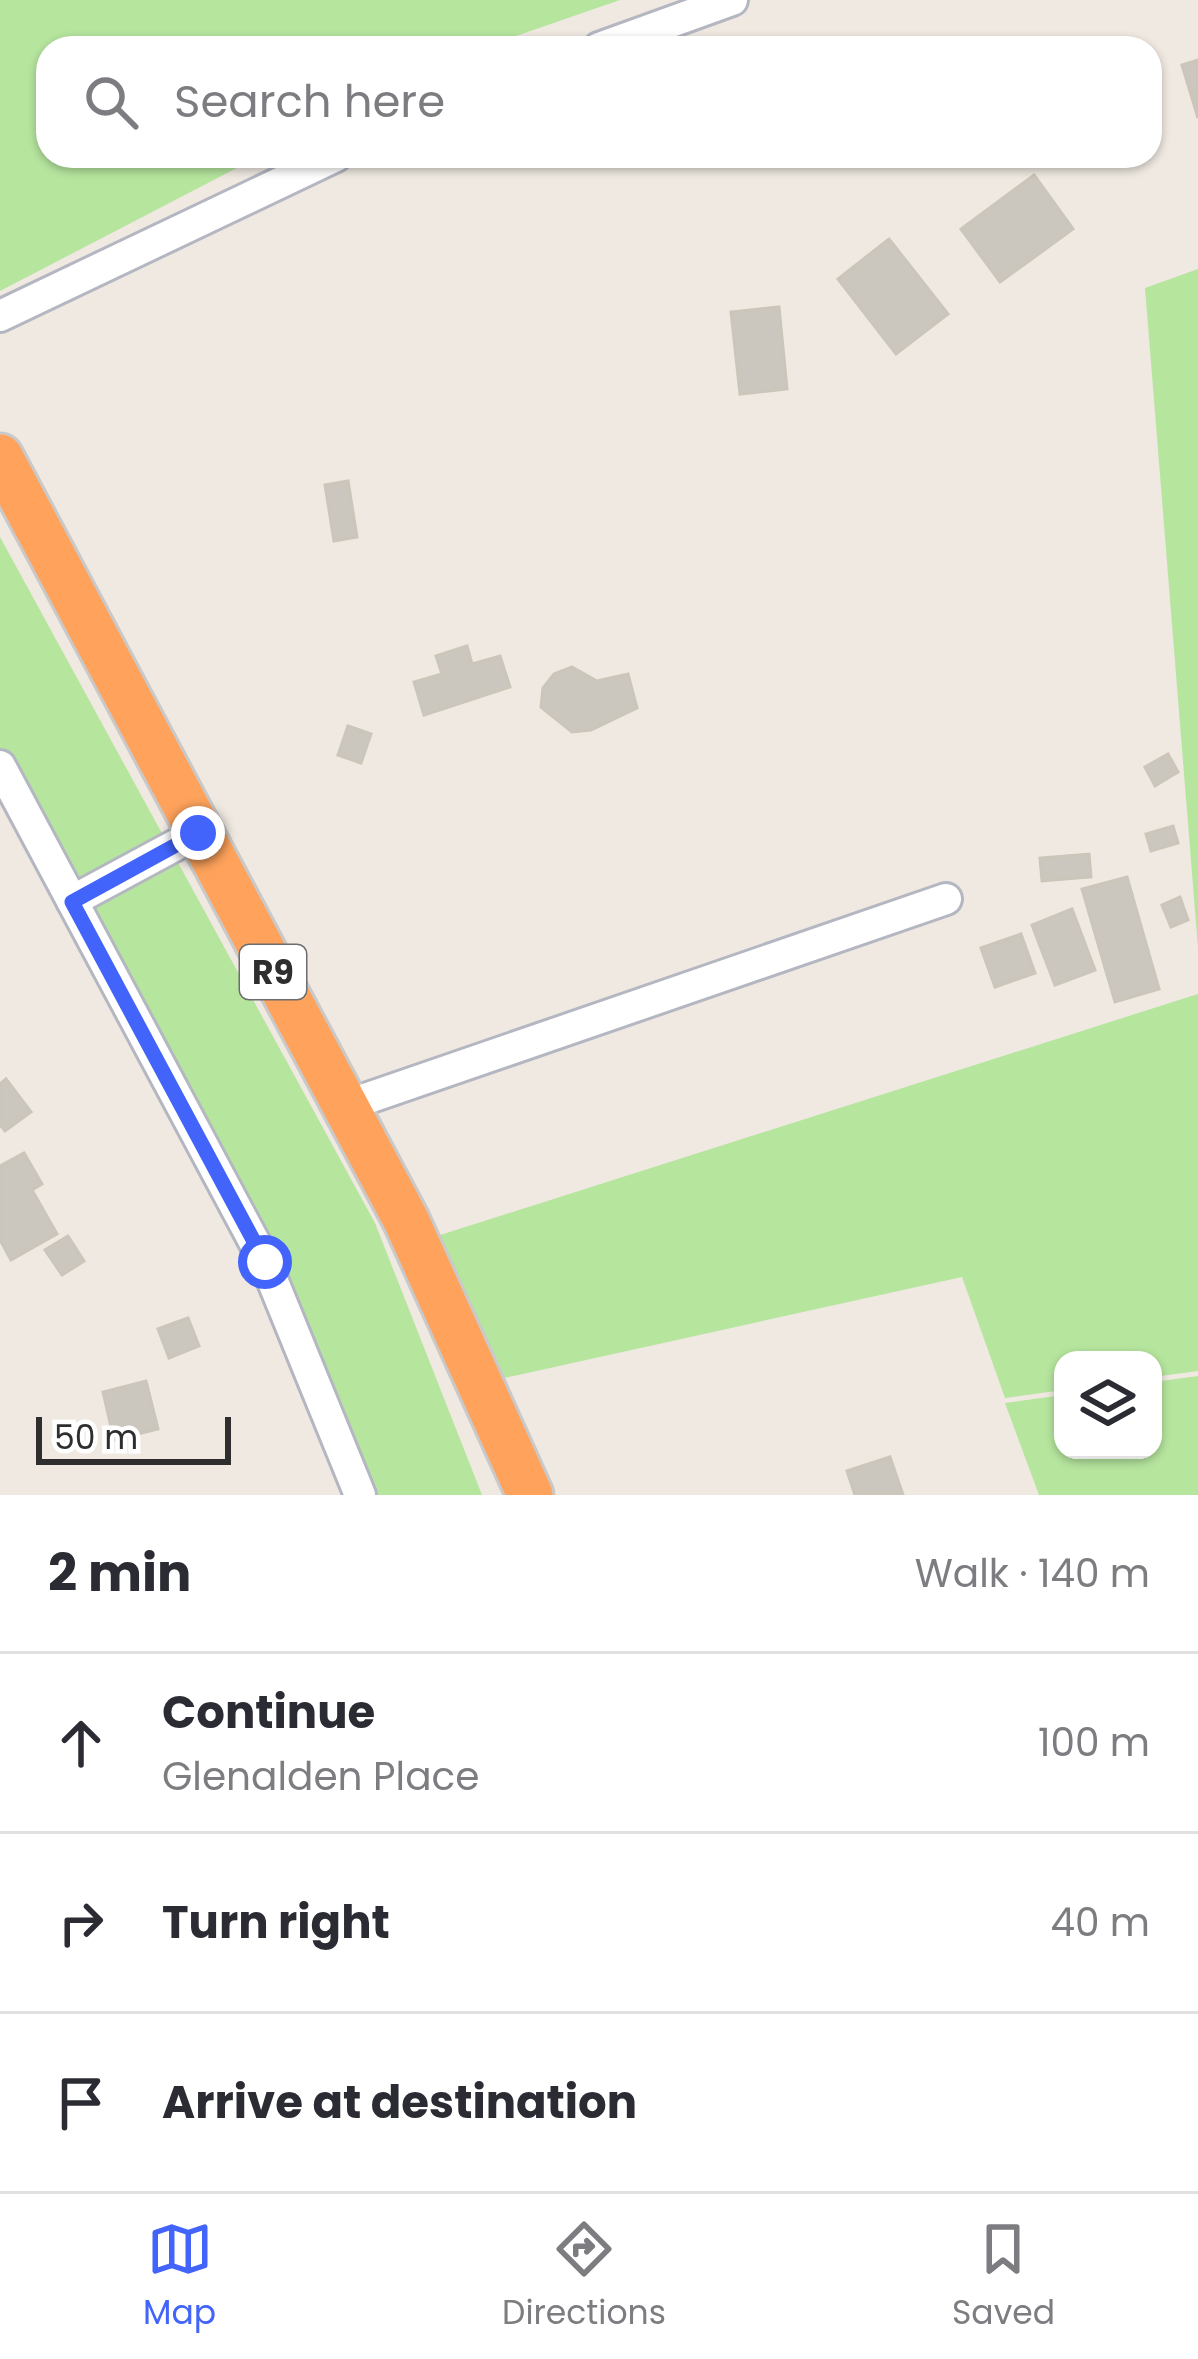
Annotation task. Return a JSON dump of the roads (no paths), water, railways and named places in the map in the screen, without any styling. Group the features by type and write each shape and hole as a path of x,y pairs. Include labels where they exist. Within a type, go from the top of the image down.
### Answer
{"highway":[{"name":"R9","path":"0,457 406,1220 530,1495"}],"street":[{"path":"632,36 732,0"},
{"path":"0,316 311,168"},
{"path":"0,766 265,1262 360,1495"},
{"path":"72,902 198,833"},
{"path":"345,1106 946,899"}]}
